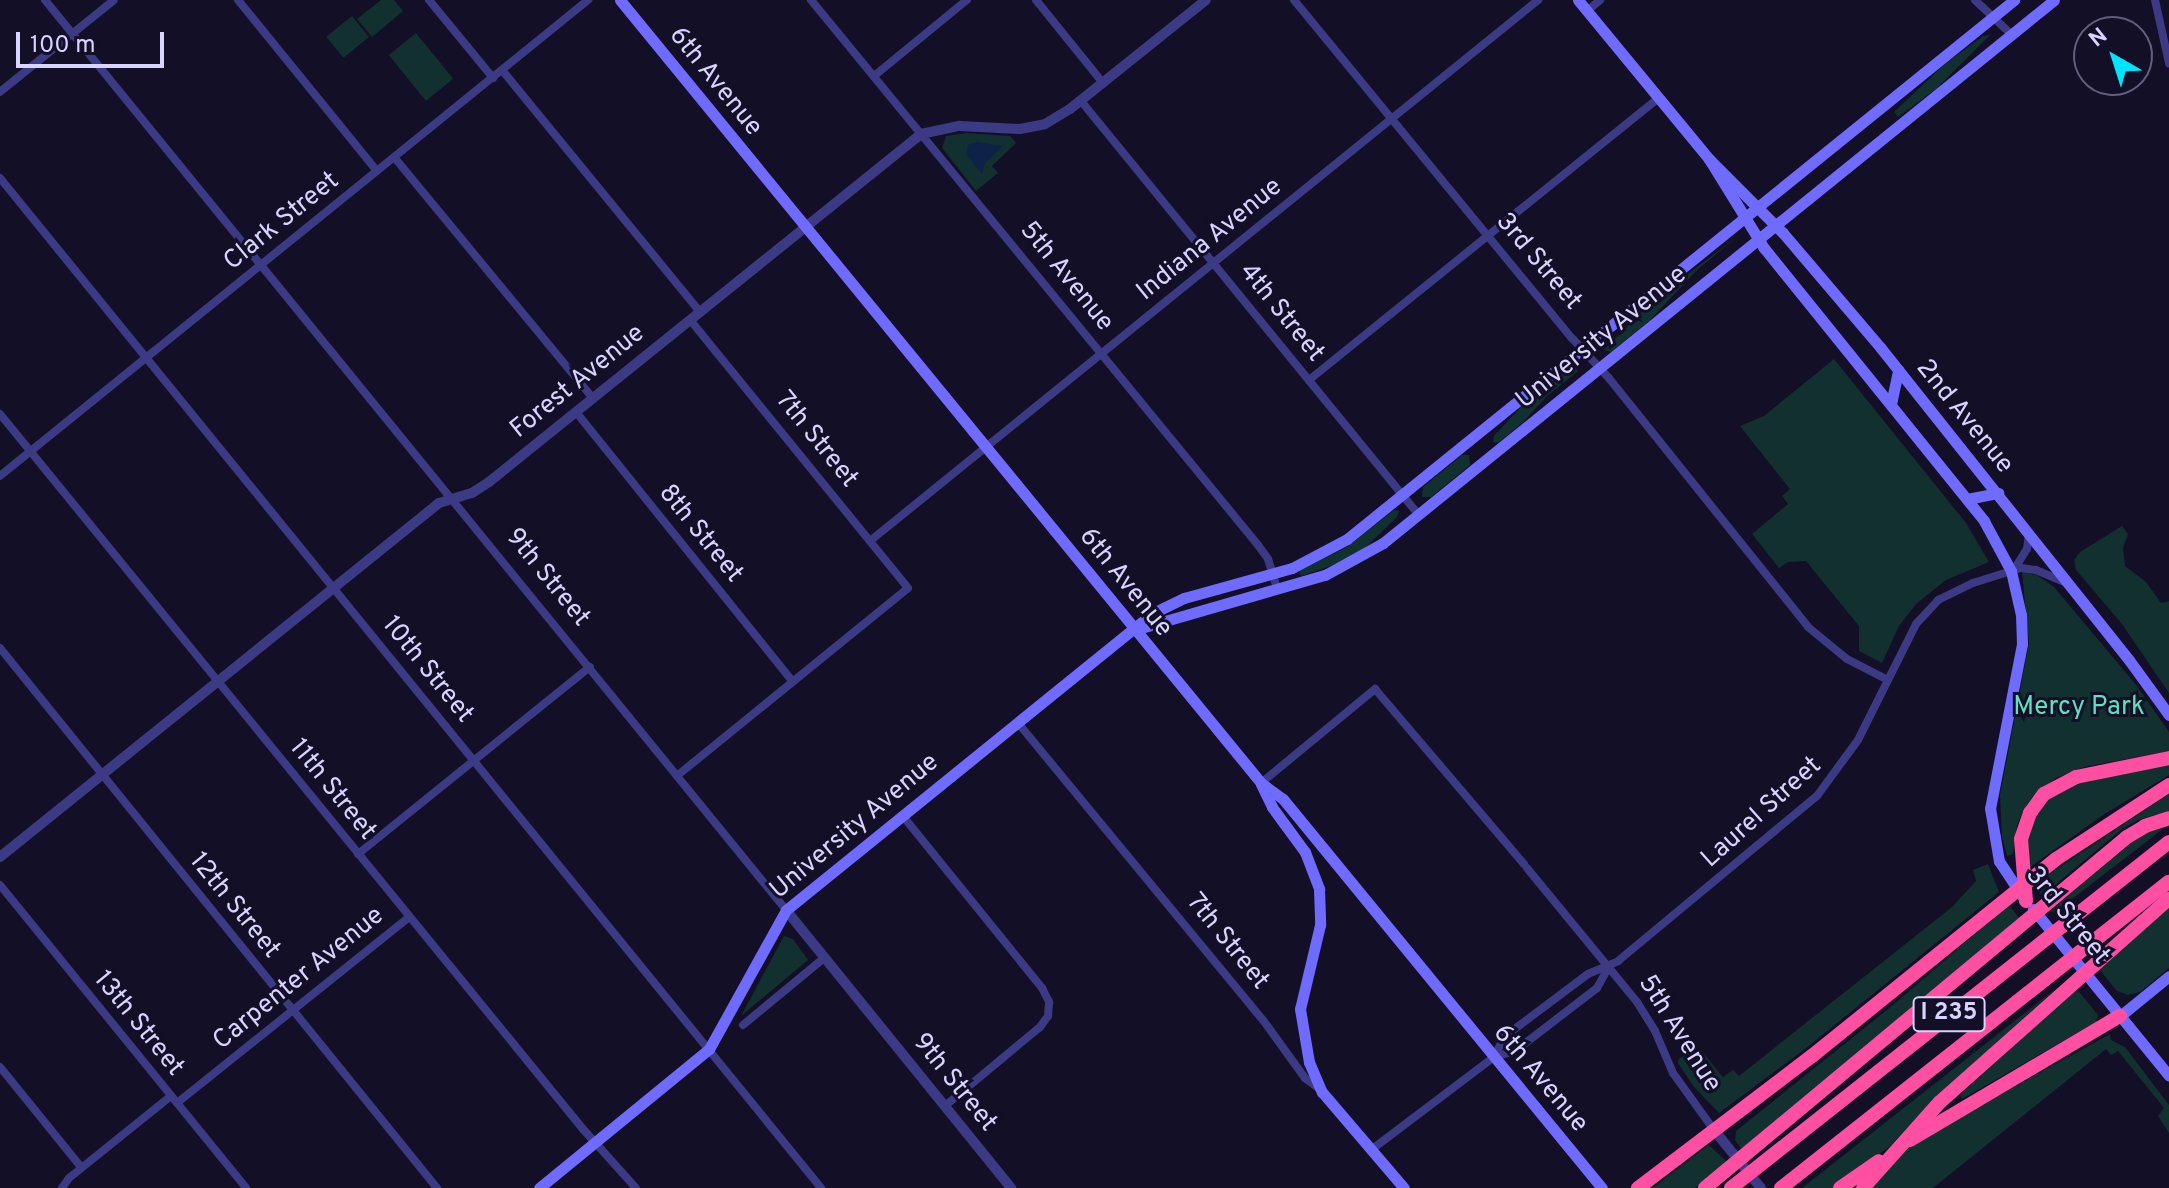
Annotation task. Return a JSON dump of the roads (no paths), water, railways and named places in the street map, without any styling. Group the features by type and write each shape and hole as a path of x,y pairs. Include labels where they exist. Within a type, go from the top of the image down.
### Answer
{"highway":[{"path":"2026,901 2020,854 2030,813 2054,786 2090,773 2169,758"},
{"path":"1638,1188 1812,1056 2056,859 2169,785"},
{"path":"1705,1188 2127,837 2164,819"},
{"name":"I 235","path":"1731,1188 2169,842"},
{"name":"I 235","path":"1781,1188 2169,882"},
{"path":"1863,1188 1915,1126 2169,899"},
{"path":"1840,1188 1940,1121 2120,1016"}],"main road":[{"name":"6th Avenue","path":"620,0 1134,630 1261,783 1283,799 1602,1188"},
{"name":"2nd Avenue","path":"1578,0 1709,159 1760,207 1898,370 1998,493 2169,715"},
{"name":"University Avenue","path":"539,1188 709,1049 786,910 1151,614 1172,603 1273,574 1329,551 1404,495 2014,0"},
{"name":"University Avenue","path":"1134,630 1325,575 1354,562 1418,514 2054,0"},
{"name":"2nd Avenue","path":"1709,159 1759,240 1992,532 2011,571"},
{"path":"1891,404 1898,370"},
{"path":"1967,499 1998,493"},
{"name":"3rd Street","path":"2011,571 2021,615 2022,644 1990,808 1999,861 2026,901 2169,1076"},
{"path":"1261,783 1272,807 1305,852 1319,889 1320,925 1300,1009 1304,1044 1322,1092"},
{"path":"2120,1016 2169,976"},
{"name":"7th Street","path":"1322,1092 1404,1188"}],"street":[{"name":"9th Street","path":"45,0 454,499 1011,1188"},
{"path":"0,92 114,0"},
{"path":"238,0 377,171"},
{"path":"429,0 493,78"},
{"name":"Clark Street","path":"0,476 588,0"},
{"name":"5th Avenue","path":"811,0 1258,545 1277,588"},
{"path":"874,76 967,0"},
{"path":"1036,0 1103,83"},
{"name":"Forest Avenue","path":"0,857 439,503 489,482 921,134 960,126 1031,127 1058,117 1206,0"},
{"name":"3rd Street","path":"1294,0 1488,236 1601,367 1808,627 1847,659 1888,680"},
{"name":"Indiana Avenue","path":"870,541 1538,0"},
{"path":"1587,11 1600,0"},
{"path":"1975,0 2011,34"},
{"path":"2155,0 2169,63"},
{"path":"502,70 700,312"},
{"path":"1309,380 1659,98"},
{"name":"4th Street","path":"1081,101 1418,514"},
{"path":"394,157 593,398"},
{"name":"10th Street","path":"0,178 821,1188"},
{"name":"7th Street","path":"690,320 908,588 793,682"},
{"name":"8th Street","path":"576,412 793,682"},
{"name":"11th Street","path":"0,414 409,917 636,1188"},
{"path":"2011,571 2023,557 2029,533"},
{"name":"Laurel Street","path":"1371,1150 1494,1057 1515,1051 1597,988 1608,968 1817,796 1858,740 1908,637 1927,611 1955,590 2011,571 2029,568 2070,585"},
{"name":"12th Street","path":"0,648 437,1188"},
{"path":"358,854 590,667"},
{"path":"678,775 793,682"},
{"name":"5th Avenue","path":"1261,783 1375,689 1643,1010 1673,1073 1761,1188"},
{"name":"7th Street","path":"1018,723 1263,1020 1305,1078 1322,1092"},
{"path":"902,815 1042,988 1049,1007 1040,1027 945,1106"},
{"name":"13th Street","path":"0,885 246,1188"},
{"name":"Carpenter Avenue","path":"62,1188 81,1167 293,1010 409,917"},
{"path":"743,1025 824,958"},
{"name":"Laurel Street","path":"1494,1057 1504,1037 1588,974 1608,968"},
{"path":"0,1067 81,1167"}],"water":[{"path":"977,142 1003,146 985,163 982,174 966,154 968,145"}],"park label":[{"name":"Mercy Park","path":"2079,708"}]}
